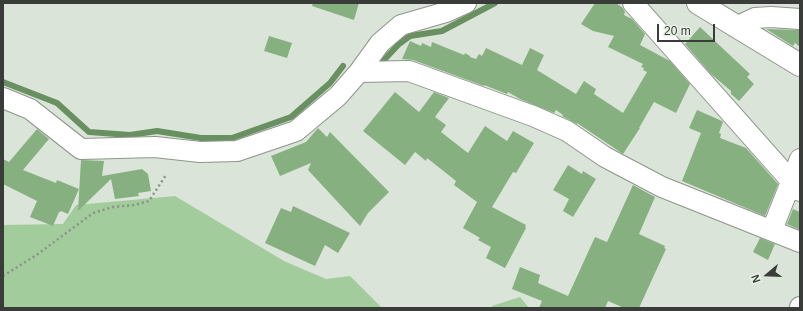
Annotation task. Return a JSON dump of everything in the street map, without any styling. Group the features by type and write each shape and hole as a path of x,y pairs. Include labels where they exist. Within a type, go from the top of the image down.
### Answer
{"main road":[{"path":"698,3 800,66"}],"street":[{"path":"3,98 30,109 81,149 155,148 200,152 237,151 296,131 338,96 359,72 380,43 401,25 446,12 466,3"},
{"path":"633,3 795,186"},
{"path":"736,27 755,18 771,17 800,19"},
{"path":"359,72 409,71 533,116 567,131 605,157 662,187 800,242"},
{"path":"772,230 795,186 800,160"}],"path":[{"path":"3,276 38,254 93,212 113,206 134,205 149,201 166,175"}],"green space":[{"path":"175,196 284,261 326,279 350,276 382,308 3,308 3,225 63,224 76,205"},
{"path":"520,297 529,308 492,308 492,306"}],"building":[{"path":"313,3 359,3 354,20 312,6"},
{"path":"595,3 616,3 623,8 625,12 624,15 632,19 645,34 640,45 670,61 690,84 676,113 654,102 640,128 623,154 577,123 562,116 563,115 556,110 554,113 520,99 508,92 507,94 413,60 402,59 410,41 421,46 422,43 431,47 432,42 464,55 465,53 476,59 479,54 482,56 486,48 522,65 530,48 544,55 537,70 576,94 584,81 596,89 594,94 623,113 647,72 641,67 643,64 608,47 614,36 593,31 581,24"},
{"path":"700,27 750,74 747,77 754,84 739,101 731,94 731,91 711,74 685,44"},
{"path":"766,29 800,30 800,47 795,43 793,46"},
{"path":"269,36 292,43 287,58 264,51"},
{"path":"395,92 419,112 434,92 449,98 435,117 446,125 441,132 468,153 485,126 507,141 513,131 534,143 516,173 513,172 492,207 526,225 526,228 505,268 486,258 491,247 478,240 480,238 463,228 477,202 454,185 456,181 427,158 426,161 415,152 405,165 363,131"},
{"path":"697,110 722,121 723,122 719,133 721,134 720,138 746,148 778,184 765,216 682,181 701,133 689,128"},
{"path":"318,128 327,137 330,132 389,192 368,213 360,226 308,170 311,163 280,176 271,156 306,142"},
{"path":"37,129 49,139 23,170 56,183 57,180 79,189 68,214 61,211 59,212 53,226 30,217 37,201 3,184 3,159 9,162"},
{"path":"81,160 104,161 102,176 142,169 148,174 151,191 138,193 139,196 115,199 111,179 78,211"},
{"path":"568,165 582,174 583,171 596,179 573,217 563,211 569,199 553,190"},
{"path":"633,185 655,197 639,234 665,246 664,248 666,249 639,308 624,308 608,301 605,308 539,308 542,301 512,289 520,267 540,275 538,283 568,296 595,237 607,242"},
{"path":"293,206 350,233 338,253 325,245 315,266 265,243 281,208 291,212"},
{"path":"793,209 800,212 800,230 787,224"},
{"path":"760,238 775,244 768,260 753,252"}],"waterway":[{"path":"384,60 399,44 410,36 442,31 495,3"},
{"path":"3,82 57,103 89,132 130,135 157,131 201,138 232,138 291,117 330,83 343,66"}]}
